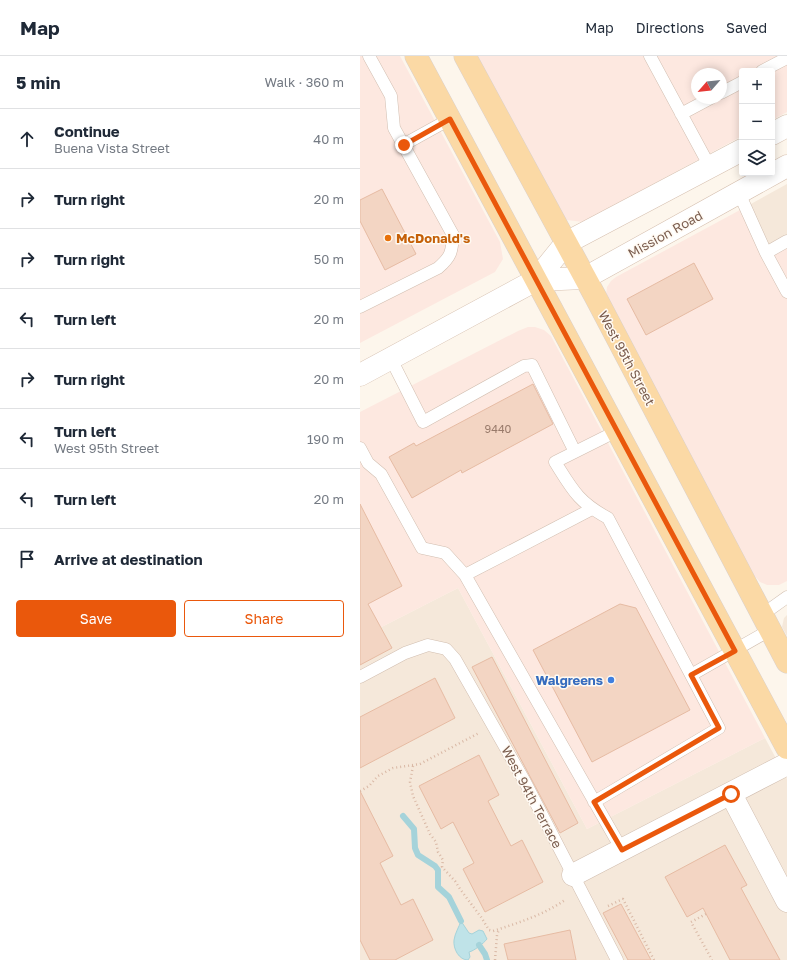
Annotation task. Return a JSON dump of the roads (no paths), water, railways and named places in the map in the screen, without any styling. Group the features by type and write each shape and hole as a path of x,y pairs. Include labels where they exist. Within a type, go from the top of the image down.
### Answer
{"main road":[{"path":"416,56 787,748"},
{"name":"West 95th Street","path":"465,56 585,278 787,662"},
{"path":"775,132 787,126"},
{"name":"Mission Road","path":"360,375 536,280 566,243 739,152"},
{"name":"Mission Road","path":"536,280 585,278 787,166"},
{"path":"573,875 787,764"},
{"path":"731,794 787,902"}],"lane":[{"path":"360,307 438,268 448,260 452,251 453,235 394,128 391,96 369,56"},
{"path":"650,56 710,167"},
{"path":"768,68 787,58"},
{"path":"727,90 739,84"},
{"path":"681,114 700,104"},
{"path":"404,145 450,119"},
{"path":"739,193 766,253 787,292"},
{"path":"766,253 787,241"},
{"path":"391,358 423,422 524,366 532,365 575,452"},
{"path":"594,802 719,728 608,518 592,509 576,495 555,462 617,431"},
{"path":"360,448 364,465 381,474 422,548 445,553 465,575 622,850"},
{"path":"465,575 592,509"},
{"path":"691,675 735,651 766,623 787,597"},
{"name":"West 94th Terrace","path":"360,677 405,653 428,645 446,649 455,659 525,782 617,960"}],"water":[{"path":"461,921 469,933 472,934 479,930 483,931 487,939 479,947 469,952 470,957 468,960 465,960 459,956 454,947 456,932"}],"waterway":[{"path":"403,816 414,829 415,848 418,855 435,866 438,870 438,887 449,897 461,921"},
{"path":"479,945 487,960"}],"place":[{"name":"McDonald's","path":"388,238"},
{"name":"Walgreens","path":"611,680"}]}
